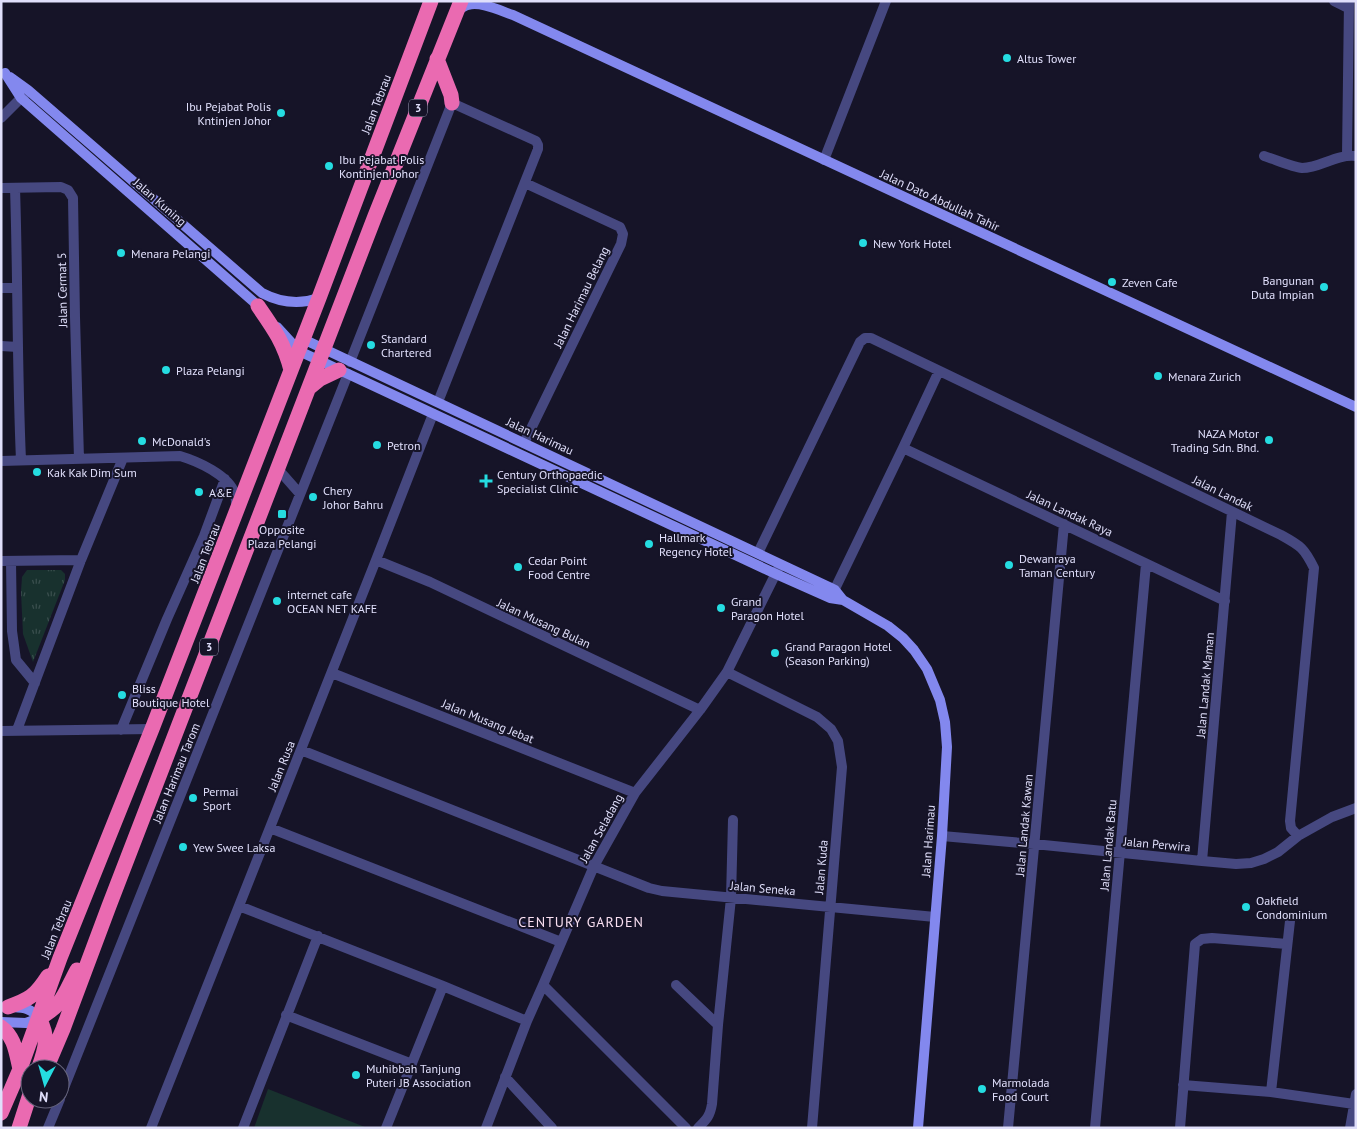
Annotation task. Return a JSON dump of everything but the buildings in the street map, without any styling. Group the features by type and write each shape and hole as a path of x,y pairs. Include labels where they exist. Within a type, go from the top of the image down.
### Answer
{"highway":[{"name":"Jalan Tebrau","path":"24,1059 60,958 237,512 431,1"},
{"name":"3","path":"50,1059 308,388 459,6"},
{"path":"437,60 452,102"},
{"path":"258,306 282,342 291,370"},
{"path":"308,388 320,379 346,368"},
{"path":"40,1059 46,1036 45,1028 39,1018 55,1008 60,1002 109,906"},
{"path":"4,1007 24,1001 35,994 60,958"},
{"path":"1,1026 12,1039 20,1069"},
{"name":"Jalan Tebrau","path":"1,1113 20,1069"},
{"path":"20,1128 26,1109"},
{"path":"20,1128 29,1109"}],"street":[{"name":"Jalan Dato Abdullah Tahir","path":"497,1 513,15"},
{"path":"824,160 886,1"},
{"path":"1264,156 1301,168 1351,155 1349,4 1334,1"},
{"name":"Jalan Dato Abdullah Tahir","path":"459,6 475,4 513,15 1356,407"},
{"name":"Jalan Kuning","path":"3,72 301,345"},
{"name":"Jalan Kuning","path":"25,94 262,293 272,298 292,303 319,298"},
{"path":"3,113 25,94"},
{"path":"438,402 538,149 536,141 452,102"},
{"name":"Jalan Harimau Tarom","path":"70,1073 300,494 346,368 452,102"},
{"name":"Jalan Harimau Belang","path":"524,443 621,244 623,234 620,228 525,183"},
{"name":"Jalan Cermat 5","path":"1,188 61,187 68,190 73,198 79,459"},
{"path":"15,188 18,396 22,460"},
{"path":"1,288 17,288"},
{"name":"Jalan Landak","path":"758,553 860,342 865,338 871,338 1299,545 1306,552 1314,568 1290,820 1291,828 1298,836"},
{"name":"Jalan Harimau","path":"301,345 433,414 776,574 833,594"},
{"path":"1,346 18,346"},
{"name":"Jalan Harimau","path":"346,368 438,402 781,564 888,626 914,650 933,680 940,700 945,722 947,747 942,836 918,1128"},
{"path":"833,594 939,371"},
{"name":"Jalan Rusa","path":"151,1128 433,414"},
{"name":"Jalan Landak Raya","path":"903,448 1225,601"},
{"path":"1,461 180,456 194,460 225,479 235,494 237,512"},
{"path":"17,730 81,560 123,458"},
{"path":"278,469 300,494"},
{"path":"121,730 204,536 225,479"},
{"name":"Jalan Landak Maman","path":"1202,861 1232,512"},
{"name":"Jalan Landak Kawan","path":"1008,1128 1064,524"},
{"path":"35,683 16,660 6,561 81,560"},
{"name":"Jalan Musang Bulan","path":"376,560 430,582 700,710"},
{"name":"Jalan Seladang","path":"486,1128 526,1021 594,866 635,794 727,672 781,564"},
{"name":"Jalan Landak Batu","path":"1095,1128 1146,564"},
{"name":"Jalan Musang Jebat","path":"332,672 635,794"},
{"name":"Jalan Kuda","path":"727,672 817,717 831,730 838,741 842,767 812,1128"},
{"path":"1,731 152,729"},
{"name":"Jalan Seneka","path":"301,750 662,892 935,917"},
{"name":"Jalan Perwira","path":"942,836 1236,864 1251,863 1278,852 1298,836 1332,817 1356,808"},
{"path":"698,1128 707,1120 710,1114 731,898 733,820"},
{"path":"270,828 561,942"},
{"path":"239,906 443,986 526,1021"},
{"path":"1271,1092 1290,921"},
{"path":"243,1128 318,936"},
{"path":"1180,1128 1195,944 1202,939 1212,938 1287,944"},
{"path":"543,985 686,1128"},
{"path":"676,985 718,1024"},
{"path":"386,1128 443,986"},
{"path":"1,1022 26,1023 39,1018 34,1012 27,1009 4,1007"},
{"path":"286,1015 412,1064"},
{"path":"505,1077 552,1128"},
{"path":"1183,1085 1355,1099 1350,1128"},
{"name":"Jalan Harimau Tarom","path":"48,1128 56,1109"}],"green space":[{"path":"27,570 61,570 65,574 65,580 33,662 23,634 21,592 22,577"},
{"path":"268,1089 365,1127 365,1128 254,1128"}],"place":[{"name":"Altus Tower","path":"1007,58"},
{"name":"Ibu Pejabat Polis Kntinjen Johor","path":"281,113"},
{"name":"Ibu Pejabat Polis Kontinjen Johor","path":"329,166"},
{"name":"New York Hotel","path":"863,243"},
{"name":"Menara Pelangi","path":"121,253"},
{"name":"Zeven Cafe","path":"1112,282"},
{"name":"Bangunan Duta Impian","path":"1324,287"},
{"name":"Standard Chartered","path":"371,345"},
{"name":"Plaza Pelangi","path":"166,370"},
{"name":"Menara Zurich","path":"1158,376"},
{"name":"NAZA Motor Trading Sdn. Bhd.","path":"1269,440"},
{"name":"McDonald's","path":"142,441"},
{"name":"Petron","path":"377,445"},
{"name":"Kak Kak Dim Sum","path":"37,472"},
{"name":"Century Orthopaedic Specialist Clinic","path":"486,481"},
{"name":"A&E","path":"199,492"},
{"name":"Chery Johor Bahru","path":"313,497"},
{"name":"Opposite Plaza Pelangi","path":"282,514"},
{"name":"Hallmark Regency Hotel","path":"649,544"},
{"name":"Dewanraya Taman Century","path":"1009,565"},
{"name":"Cedar Point Food Centre","path":"518,567"},
{"name":"internet cafe OCEAN NET KAFE","path":"277,601"},
{"name":"Grand Paragon Hotel","path":"721,608"},
{"name":"Grand Paragon Hotel (Season Parking)","path":"775,653"},
{"name":"Bliss Boutique Hotel","path":"122,695"},
{"name":"Permai Sport","path":"193,798"},
{"name":"Yew Swee Laksa","path":"183,847"},
{"name":"Oakfield Condominium","path":"1246,907"},
{"name":"Muhibbah Tanjung Puteri JB Association","path":"356,1075"},
{"name":"Marmolada Food Court","path":"982,1089"}],"district":[{"name":"CENTURY GARDEN","path":"581,922"}]}
